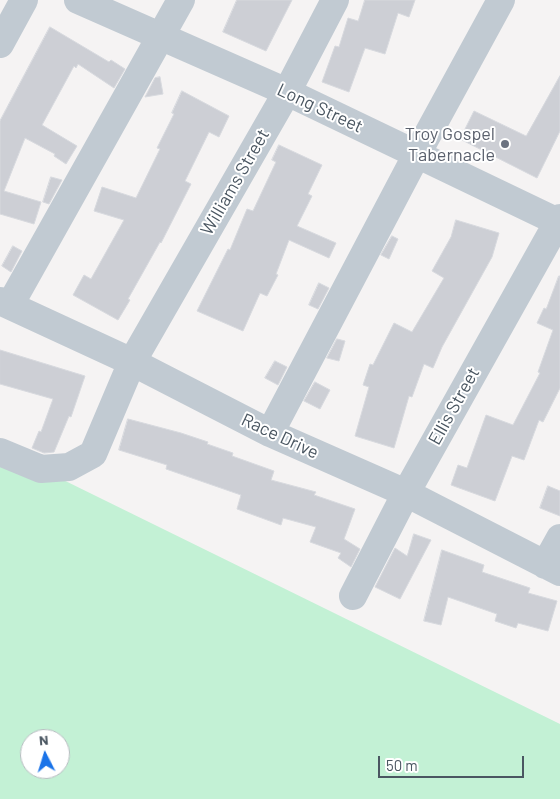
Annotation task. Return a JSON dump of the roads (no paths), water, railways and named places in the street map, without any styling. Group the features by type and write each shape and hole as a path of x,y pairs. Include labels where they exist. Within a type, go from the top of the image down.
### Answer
{"street":[{"path":"0,44 24,0"},
{"name":"Long Street","path":"78,0 286,92 559,221"},
{"path":"5,303 181,0"},
{"name":"Williams Street","path":"0,452 41,469 69,467 93,454 132,362 286,92 334,0"},
{"path":"270,433 417,154 501,0"},
{"name":"Ellis Street","path":"353,596 406,493 559,221"},
{"name":"Race Drive","path":"5,303 132,362 270,433 406,493 553,568"},
{"path":"553,568 560,538"}],"place":[{"name":"Troy Gospel Tabernacle","path":"505,144"}]}
